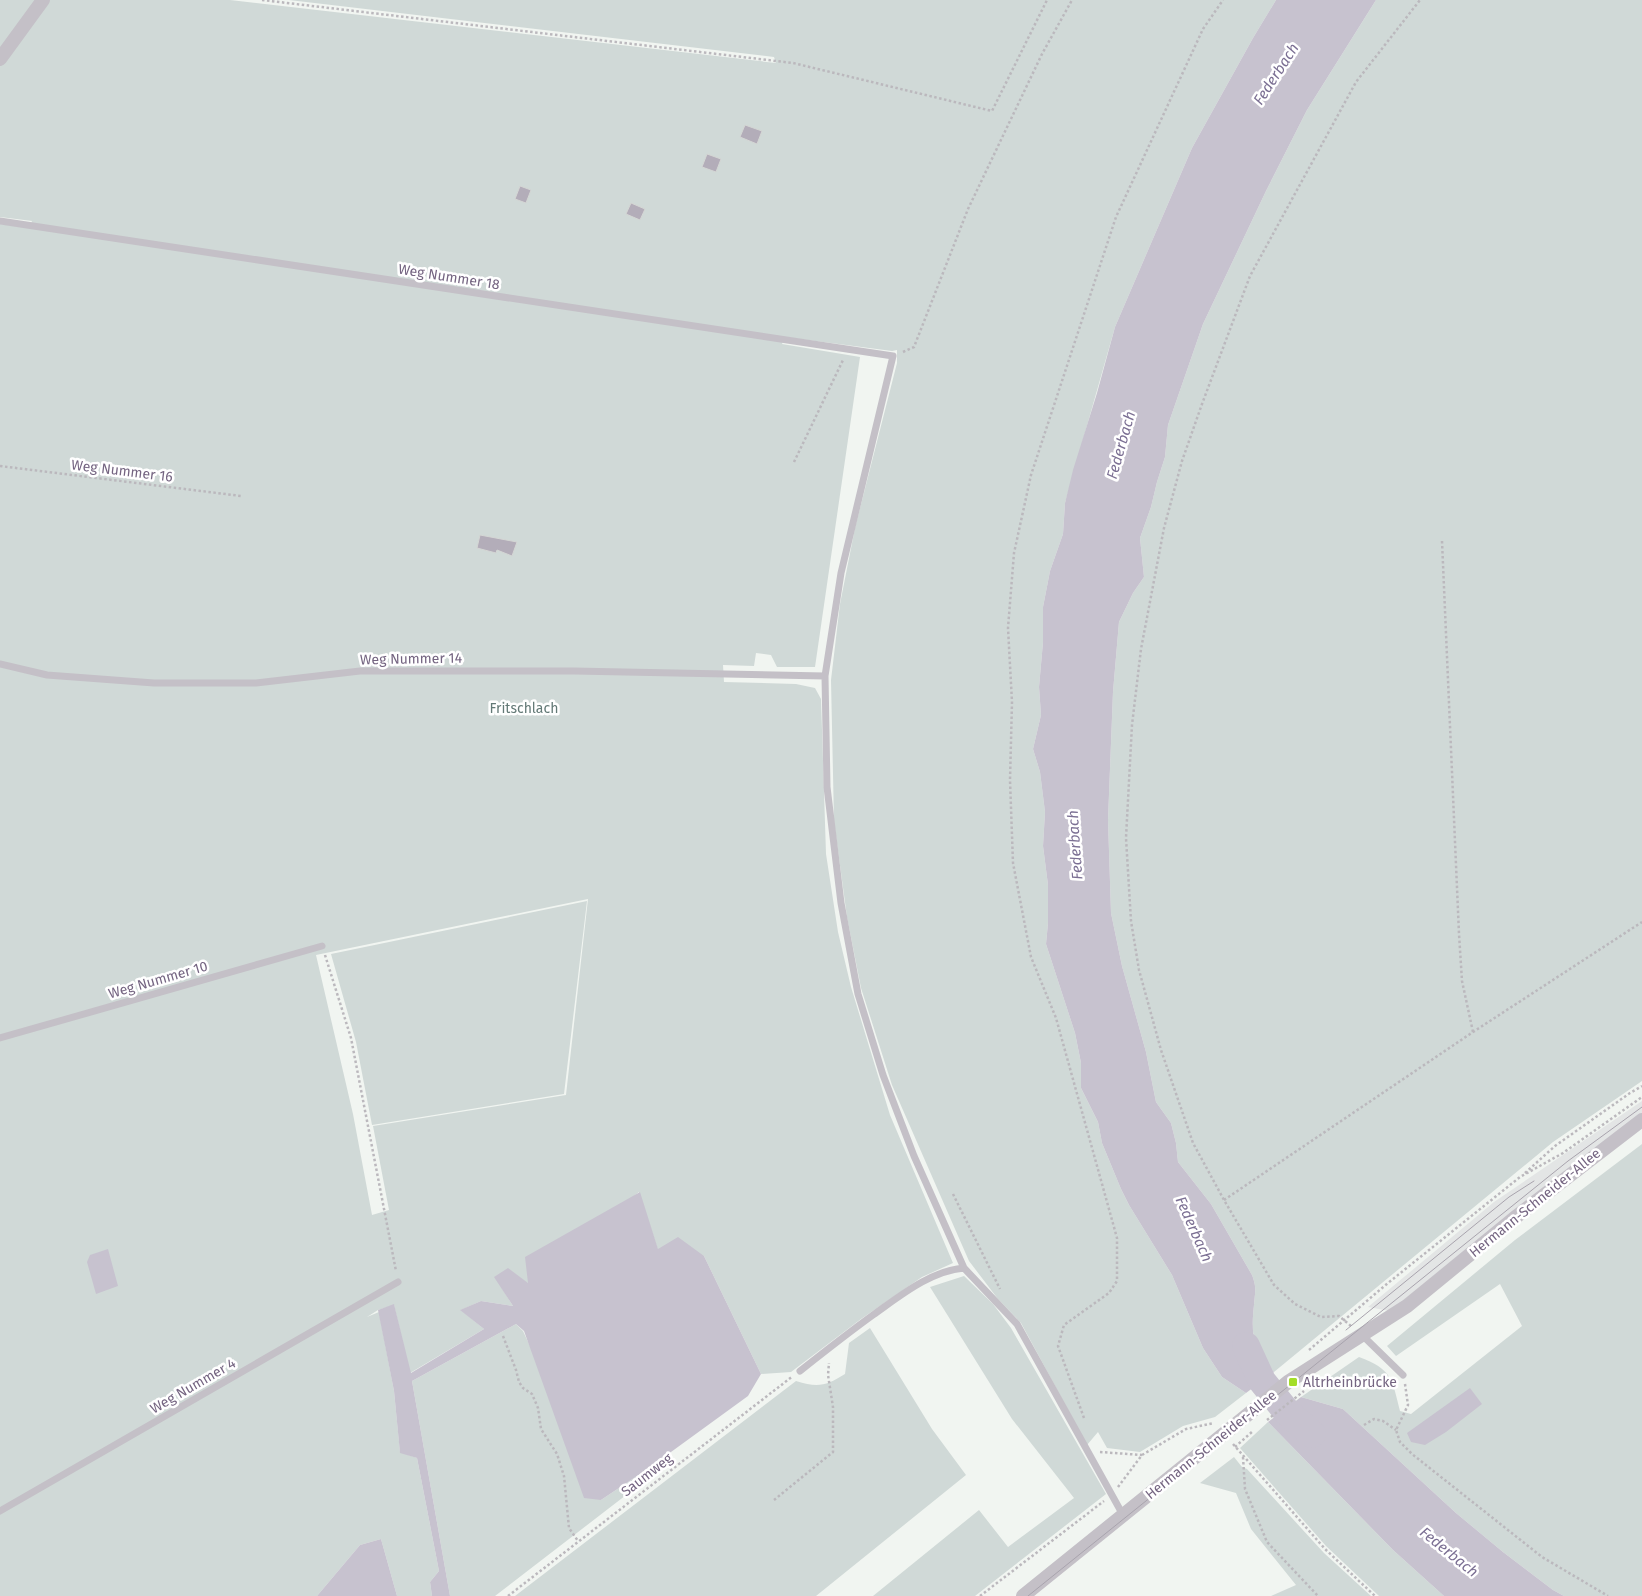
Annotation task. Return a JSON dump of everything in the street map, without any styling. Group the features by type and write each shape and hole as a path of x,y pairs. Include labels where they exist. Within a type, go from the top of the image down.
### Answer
{"street":[{"path":"0,59 42,0"},
{"name":"Hermann-Schneider-Allee","path":"1023,1596 1288,1382 1407,1306 1517,1216 1642,1120"}],"lane":[{"name":"Weg Nummer 18","path":"0,221 893,356"},
{"path":"893,356 841,573 825,676 827,787 841,903 858,994 883,1075 914,1156 964,1268 1017,1324 1123,1515"},
{"name":"Weg Nummer 14","path":"0,664 47,675 154,684 256,683 370,671 574,670 825,676"},
{"name":"Weg Nummer 10","path":"0,1038 322,946"},
{"path":"800,1371 832,1345 926,1280 951,1269 964,1268"},
{"name":"Weg Nummer 4","path":"0,1512 398,1282"},
{"path":"1362,1335 1403,1375"}],"path":[{"path":"262,0 793,63 992,110 1047,0"},
{"path":"893,356 914,346 968,209 1042,54 1072,0"},
{"path":"1086,1424 1058,1346 1064,1325 1109,1293 1117,1281 1117,1238 1056,1018 1031,957 1013,863 1010,780 1012,702 1008,628 1014,553 1031,475 1116,217 1203,29 1223,0"},
{"path":"1362,1335 1339,1316 1321,1317 1295,1304 1274,1285 1193,1143 1161,1050 1139,970 1131,921 1126,838 1132,725 1141,649 1164,528 1182,461 1250,276 1356,82 1420,0"},
{"path":"794,462 847,350"},
{"name":"Weg Nummer 16","path":"0,466 241,496"},
{"path":"1442,541 1459,934 1462,981 1473,1032"},
{"path":"1224,1200 1473,1032 1642,922"},
{"path":"322,946 351,1038 398,1282"},
{"path":"1303,1355 1556,1146 1642,1086"},
{"path":"1520,1177 1564,1153 1642,1097"},
{"path":"953,1194 1000,1289"},
{"path":"504,1336 519,1382 523,1388 532,1394 538,1408 541,1429 557,1454 564,1476 570,1528 578,1541"},
{"path":"774,1500 833,1452 833,1407 828,1375 832,1345"},
{"name":"Saumweg","path":"508,1596 800,1371"},
{"path":"1396,1430 1408,1405 1403,1375"},
{"path":"1262,1424 1298,1396"},
{"path":"1364,1425 1374,1420 1383,1421 1396,1430 1400,1442 1412,1454 1542,1557 1608,1596"},
{"path":"980,1596 1113,1494 1142,1455 1186,1429 1221,1421"},
{"path":"1255,1429 1235,1447 1325,1549 1376,1596"},
{"path":"1087,1451 1142,1455"},
{"path":"1243,1456 1245,1489 1267,1542 1318,1596"}],"shaded area":[{"path":"1642,1101 1642,1114 1507,1216 1390,1311 1368,1307 1494,1202"}],"green space":[{"name":"Fritschlach","path":"0,0 230,0 776,63 774,57 289,0 1276,0 1192,148 1115,327 1065,503 1063,534 1050,571 1043,607 1043,642 1039,687 1041,715 1033,749 1040,772 1045,812 1043,846 1048,885 1046,944 1075,1033 1081,1063 1081,1088 1098,1122 1102,1143 1121,1189 1172,1275 1203,1348 1222,1377 1246,1393 1215,1417 1183,1426 1140,1452 1107,1448 1098,1432 1087,1445 1021,1323 998,1299 969,1261 892,1085 861,988 847,917 834,821 831,680 840,604 855,528 897,363 897,350 892,351 785,337 782,344 860,357 815,667 777,667 771,655 756,653 754,666 723,665 724,682 796,684 815,688 821,699 826,854 838,932 851,987 890,1115 953,1263 922,1277 861,1319 791,1372 761,1374 704,1256 658,1250 639,1192 528,1283 495,1277 513,1306 481,1301 461,1310 484,1329 410,1373 394,1305 378,1310 367,1317 379,1312 394,1391 400,1452 417,1458 439,1571 430,1582 432,1596 397,1596 381,1539 360,1545 317,1596 0,1596 0,224 29,228 32,221 0,217","holes":["588,899 566,1095 373,1126 389,1210 372,1215 353,1114 316,955"]},
{"path":"1376,0 1642,0 1642,1081 1553,1142 1274,1372 1261,1357 1255,1342 1253,1324 1255,1283 1252,1275 1211,1204 1178,1162 1171,1123 1156,1102 1146,1052 1122,966 1111,913 1108,820 1113,692 1119,622 1133,593 1144,577 1140,538 1165,457 1168,425 1203,324 1307,110"},
{"path":"587,901 564,1094 372,1125 356,1042 331,954"},
{"path":"1642,1144 1642,1596 1564,1596 1553,1590 1503,1552 1456,1513 1343,1409 1301,1397 1359,1357 1378,1366 1389,1376 1400,1411 1411,1414 1522,1326 1500,1284 1396,1356 1387,1346 1515,1240"},
{"path":"964,1276 993,1304 1011,1328 1106,1494 975,1596 873,1596 979,1510 1008,1547 1074,1498 1012,1419 930,1287"},
{"path":"516,1324 523,1331 601,1500 637,1476 643,1482 495,1596 450,1596 412,1381"},
{"path":"870,1328 932,1429 966,1475 816,1596 515,1596 796,1381 810,1385 822,1385 845,1374 849,1343"},
{"path":"1268,1422 1393,1550 1444,1596 1379,1596 1326,1546 1240,1448"},
{"path":"1234,1457 1324,1553 1371,1596 1271,1596 1296,1585 1251,1529 1236,1493 1200,1483"}],"water":[{"path":"1276,0 1376,0 1307,110 1266,191 1203,324 1168,425 1165,457 1140,538 1144,577 1133,593 1119,622 1113,692 1108,820 1111,913 1122,966 1146,1052 1156,1102 1171,1123 1178,1162 1211,1204 1255,1283 1253,1333 1257,1350 1274,1372 1246,1393 1222,1377 1203,1348 1172,1275 1121,1189 1102,1143 1098,1122 1081,1088 1081,1063 1075,1033 1046,944 1048,885 1043,846 1045,812 1040,772 1033,749 1041,715 1039,687 1043,642 1043,607 1050,571 1063,534 1065,503 1073,470 1115,327 1192,148"},
{"path":"640,1192 658,1249 678,1237 704,1256 761,1374 748,1396 649,1468 601,1500 584,1498 524,1331 516,1324 412,1381 450,1596 432,1596 430,1582 439,1571 417,1458 400,1453 394,1391 378,1310 394,1304 411,1373 484,1329 460,1310 481,1301 513,1306 494,1277 508,1268 528,1283 525,1257"},
{"path":"108,1249 118,1286 96,1294 87,1262 90,1255"},
{"path":"1470,1388 1482,1404 1446,1432 1425,1445 1411,1442 1407,1433"},
{"path":"1301,1397 1343,1409 1456,1513 1503,1552 1553,1590 1564,1596 1444,1596 1393,1550 1268,1422"},
{"path":"381,1539 397,1596 317,1596 360,1545"}],"building":[{"path":"745,125 762,131 757,144 740,137"},
{"path":"707,154 721,159 716,172 702,167"},
{"path":"520,186 531,190 526,203 515,199"},
{"path":"631,203 645,209 640,220 626,214"},
{"path":"480,535 517,542 512,556 497,550 496,553 477,548"}],"waterway":[{"name":"Federbach","path":"1246,1346 1262,1381 1287,1412 1312,1434"}],"tram line":[{"path":"1028,1596 1568,1161 1642,1107"},
{"path":"1346,1330 1509,1197 1534,1181"}],"place":[{"name":"Altrheinbrücke","path":"1293,1382"}]}
